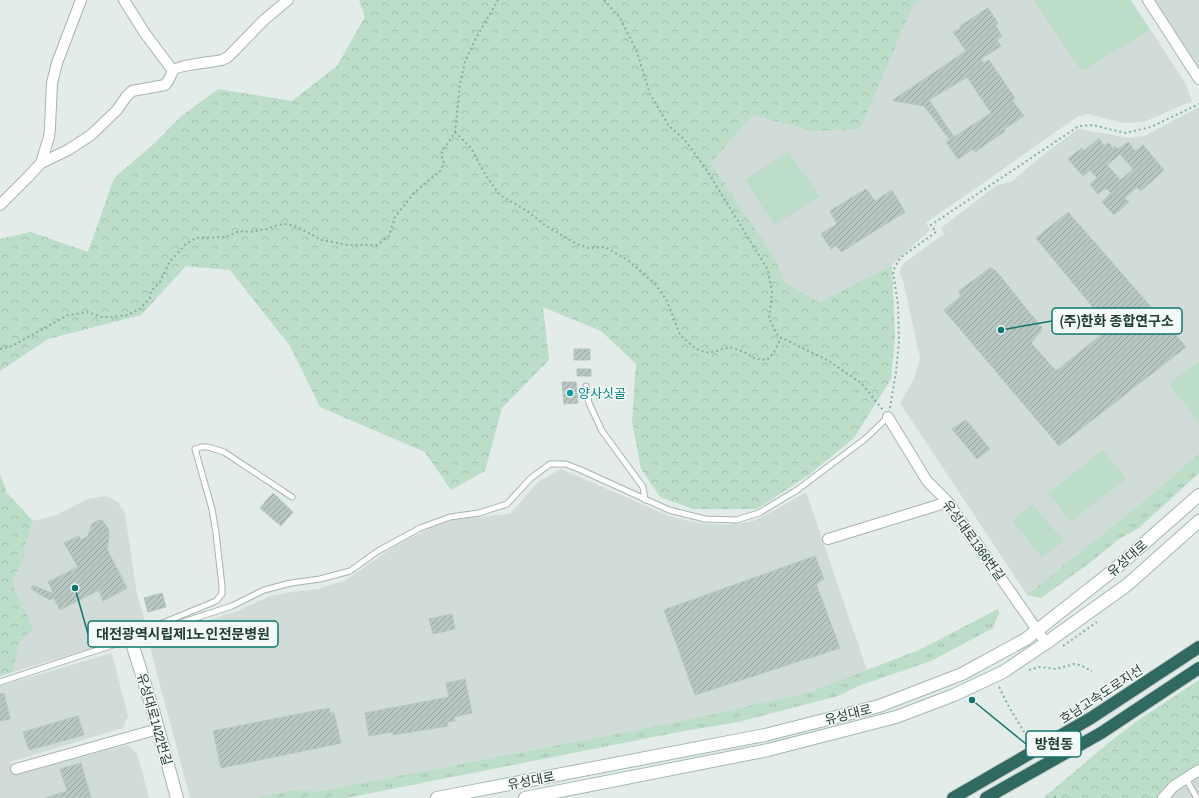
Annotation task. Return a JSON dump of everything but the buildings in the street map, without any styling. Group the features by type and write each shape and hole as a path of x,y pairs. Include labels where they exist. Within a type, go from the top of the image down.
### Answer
{"highway":[{"name":"호남고속도로지선","path":"953,798 1091,718 1199,647"},
{"path":"986,798 1101,732 1199,668"}],"main road":[{"name":"유성대로","path":"437,798 765,735 879,706 962,674 1026,639 1115,569 1199,494"},
{"name":"유성대로","path":"525,798 768,750 896,717 954,695 1003,672 1046,643 1127,585 1199,521"},
{"name":"유성대로1422번길","path":"131,640 177,798"}],"street":[{"path":"0,205 41,162 49,137 52,83 57,63 81,0"},
{"path":"124,0 144,32 173,71"},
{"path":"41,162 68,150 91,135 117,110 132,91 165,85 173,71 179,67 228,58 264,20 288,0"},
{"path":"1148,0 1199,79"},
{"name":"유성대로1366번길","path":"888,417 927,481 948,502 1046,643"},
{"path":"828,539 948,502"},
{"path":"16,769 158,729"},
{"path":"1163,798 1174,786 1199,770"}],"lane":[{"path":"586,386 589,403 602,431 643,487 645,500"},
{"path":"0,682 232,606 264,590 291,583 320,579 350,571 378,551 420,528 450,517 479,513 507,504 531,478 550,464 566,464 669,510 705,520 736,520 759,513 796,490 865,439 888,417"},
{"path":"131,640 136,634 216,601 222,594 212,509 195,449 208,447 224,452 292,497"},
{"path":"1186,779 1197,798"}],"path":[{"path":"0,348 12,346 68,315 88,312 101,317 112,318 140,309 150,298 151,291 160,282 170,261 186,244 196,238 226,237 239,231 250,232 287,224 297,227 322,240 348,245 377,244 389,236 395,217 414,193 440,170 444,163 441,154 455,132 460,84 465,62 476,38 498,0"},
{"path":"604,0 620,18 638,52 650,94 668,126 684,139 706,169 768,270 772,292 769,319 778,336 829,361 861,383 888,417"},
{"path":"888,417 896,372 899,341 898,305 893,271 900,258 936,232 930,225 1079,126 1092,125 1125,133 1151,127 1199,104"},
{"path":"455,132 471,148 486,176 500,195 527,211 546,226 577,244 588,248 605,247 611,250 629,261 655,284 667,301 680,335 696,349 709,353 730,347 744,352 756,359 767,360 774,352 781,338"},
{"path":"1030,670 1039,667 1056,669 1074,664 1080,665 1092,671"},
{"path":"993,677 1024,732"}],"shaded area":[{"path":"921,0 1131,0 1186,84 1192,101 1144,122 1123,123 1088,114 1077,117 926,223 930,230 892,265 819,302 785,283 775,258 711,163 753,115 812,131 913,5"},
{"path":"1152,0 1199,0 1199,72"},
{"path":"1199,107 1199,453 1151,495 1027,595 900,403 914,379 920,358 903,281 899,272 903,264 944,234 941,228 997,185 1011,182 1048,151 1078,129 1129,138 1144,136"},
{"path":"561,469 669,516 698,523 728,525 753,521 806,492 867,670 810,692 682,721 316,792 298,789 254,798 190,798 149,643 151,639 240,610 270,596 318,589 346,580 398,544 439,524 457,519 510,514 538,482"},
{"path":"106,496 118,502 125,514 137,594 146,626 119,640 13,672 19,643 12,583 24,558 25,546 33,521 57,515 87,499"},
{"path":"112,653 128,716 123,728 10,762 15,775 127,745 137,753 149,798 0,798 0,686"},
{"path":"1199,763 1199,798 1157,798 1170,782"}],"green space":[{"path":"359,0 921,0 913,5 860,129 812,131 753,115 711,163 775,258 785,283 819,302 892,265 895,337 891,379 854,438 810,474 757,509 693,509 660,497 641,469 632,421 636,364 601,331 543,307 549,360 502,408 485,471 451,490 425,452 320,407 290,346 230,270 186,266 141,315 48,339 0,371 0,239 31,232 88,252 114,178 155,143 180,117 218,89 292,101 337,66 365,17"},
{"path":"1033,0 1130,0 1150,30 1082,71"},
{"path":"788,152 820,196 774,225 745,180"},
{"path":"1199,361 1199,423 1169,384"},
{"path":"1103,450 1126,479 1071,521 1048,493"},
{"path":"1199,453 1199,473 1139,528 1119,539 1087,565 1041,598 1027,595 1151,495"},
{"path":"0,474 7,493 33,521 25,546 24,558 12,583 33,629 19,643 13,672 0,676"},
{"path":"1032,504 1064,541 1042,557 1012,521"},
{"path":"998,609 999,613 993,628 931,661 861,685 838,696 738,722 684,731 346,798 254,798 298,789 316,792 682,721 810,692 919,650"},
{"path":"1199,680 1199,763 1170,782 1157,798 1043,798 1137,721"}],"place":[{"name":"(주)한화 종합연구소","path":"1001,330"},
{"name":"양사싯골","path":"570,393"},
{"name":"대전광역시립제1노인전문병원","path":"75,588"},
{"name":"방현동","path":"972,700"}]}
